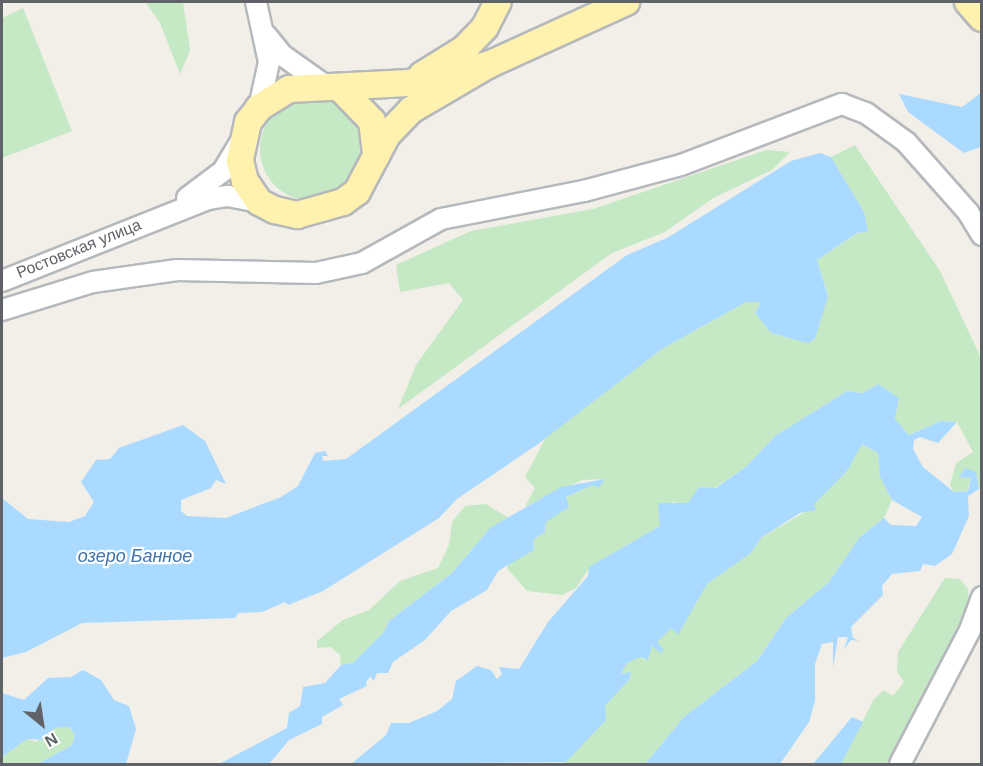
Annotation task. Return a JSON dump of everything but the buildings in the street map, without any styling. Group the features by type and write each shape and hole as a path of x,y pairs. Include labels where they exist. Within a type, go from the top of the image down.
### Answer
{"main road":[{"path":"409,83 464,49 485,27 498,2"},
{"path":"488,65 409,83 289,89 259,108 241,141 245,181 259,202 297,215 320,212 357,192 387,135 411,110 488,65 626,2"},
{"path":"968,2 981,18"},
{"path":"333,87 372,121 376,156"}],"street":[{"path":"256,2 266,35 268,62 259,108"},
{"path":"266,35 295,66 333,87"},
{"path":"2,310 93,282 177,270 316,273 362,262 441,219 584,191 681,165 842,105 866,113 906,142 968,212 981,235"},
{"path":"157,217 208,186 232,161 241,141"},
{"path":"157,217 228,196 259,202"},
{"name":"Ростовская улица","path":"2,281 157,217"},
{"path":"900,765 970,630 981,597"}],"green space":[{"path":"137,2 183,2 190,51 180,74 160,23 146,3"},
{"path":"23,8 72,131 2,158 2,18"},
{"path":"312,97 332,101 349,112 360,129 364,149 360,169 349,186 332,197 312,201 292,197 275,186 264,169 260,149 264,129 275,112 292,101"},
{"path":"855,145 940,271 981,358 981,493 976,476 966,469 960,477 971,478 967,491 954,492 950,485 956,463 973,452 957,422 941,421 909,435 895,419 899,398 878,384 863,393 847,391 775,436 747,466 715,488 699,487 688,504 672,502 660,526 590,567 576,588 562,595 527,591 507,568 510,561 534,550 533,540 545,532 546,522 565,498 605,479 582,480 525,507 535,488 525,477 546,437 662,349 746,302 761,302 755,313 771,333 808,343 815,339 828,295 817,260 858,233 868,232 864,212 831,157"},
{"path":"766,150 790,152 772,170 713,198 665,232 612,253 398,409 416,365 463,300 449,283 400,292 396,265 471,231 593,209"},
{"path":"861,444 878,453 880,477 892,500 884,518 860,537 829,582 786,618 757,661 684,717 645,764 562,764 603,723 605,706 629,680 631,673 621,674 627,663 640,656 644,660 653,646 657,650 656,643 670,628 680,630 707,584 751,553 761,538 805,512 847,471"},
{"path":"486,504 509,518 490,528 452,573 389,621 384,632 353,663 341,665 340,655 330,647 317,648 317,641 343,620 369,610 400,581 438,568 449,545 452,522 465,506"},
{"path":"945,578 960,579 968,589 970,608 916,716 887,764 841,764 874,699 884,690 893,696 904,682 897,672 898,652"},
{"path":"69,727 75,735 72,745 38,764 2,764 2,757 27,739 36,742 55,728"}],"water":[{"path":"981,93 981,147 964,153 908,112 899,94 962,107"},
{"name":"озеро Банное","path":"820,153 831,157 864,212 868,232 857,233 817,260 828,296 815,339 808,343 771,333 755,313 761,302 746,302 662,349 538,444 457,499 439,518 323,591 288,605 285,602 262,612 238,613 235,618 82,623 26,652 2,658 2,498 28,519 69,522 85,516 94,502 81,482 96,460 110,459 119,448 183,425 205,441 226,484 216,480 211,488 181,500 181,511 187,516 226,518 281,497 298,486 315,453 325,451 328,456 322,456 323,461 346,459 627,255 667,238 791,161"},
{"path":"878,384 899,398 895,419 909,435 941,421 957,422 938,443 920,437 914,440 913,449 923,467 954,492 968,491 971,478 959,477 965,468 976,472 979,489 968,496 969,516 952,554 935,566 923,564 920,571 892,574 882,586 883,595 851,627 853,638 859,641 851,640 844,649 848,637 838,637 833,668 833,642 822,644 815,664 815,701 809,722 780,764 645,764 684,717 757,661 786,618 829,582 860,537 884,518 891,525 916,526 922,517 892,500 880,477 878,453 862,444 847,471 814,504 816,510 800,513 761,538 751,553 707,584 678,635 671,628 657,642 664,650 660,653 652,646 648,660 640,657 627,663 621,674 631,672 629,680 605,706 606,720 566,762 351,764 386,735 391,723 409,723 437,711 452,699 456,681 477,666 491,670 497,679 502,674 499,667 519,669 548,622 588,576 589,567 660,526 658,503 688,503 699,487 716,488 747,466 775,436 847,391 863,393"},
{"path":"605,479 599,488 593,485 566,497 569,507 546,522 545,532 533,540 534,550 498,571 487,590 451,611 425,640 393,662 388,673 377,673 374,681 370,677 366,682 367,686 339,699 343,705 322,717 322,724 289,740 269,764 219,764 287,728 289,713 300,706 303,687 325,683 341,665 353,663 384,632 389,621 452,573 490,528 561,487"},
{"path":"83,670 101,680 114,700 129,706 136,729 126,764 38,764 72,745 75,735 69,727 55,728 45,740 27,739 2,757 2,693 24,700 48,678 71,677"},
{"path":"852,717 863,722 841,764 813,764"}]}
